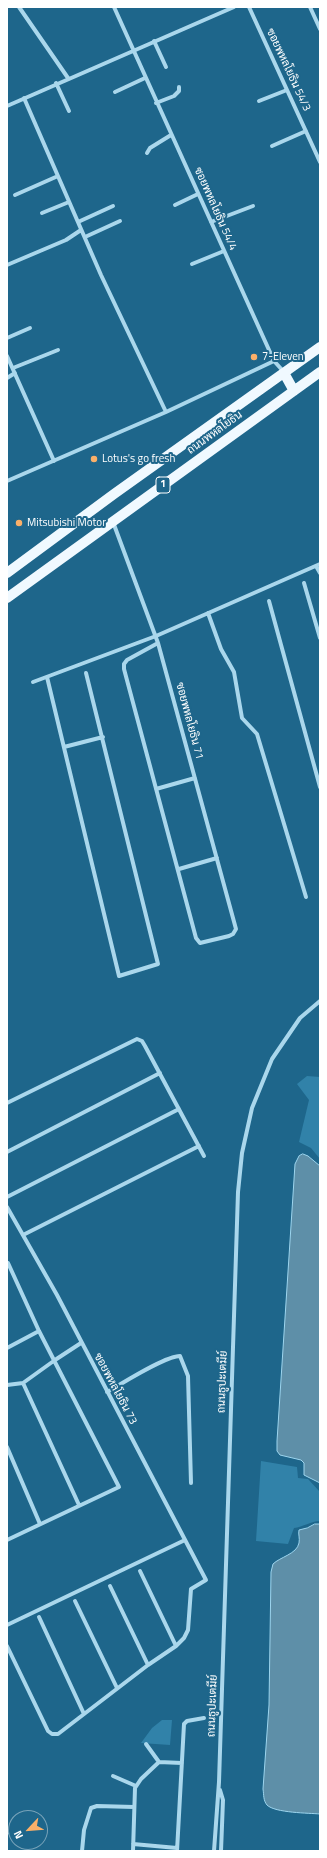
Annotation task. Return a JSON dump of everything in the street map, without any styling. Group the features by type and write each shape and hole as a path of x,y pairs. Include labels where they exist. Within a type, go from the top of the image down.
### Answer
{"main road":[{"name":"ถนนพหลโยธิน","path":"7,573 320,348"},
{"name":"ถนนพหลโยธิน","path":"7,598 320,372"},
{"path":"284,373 294,391"}],"street":[{"path":"19,7 68,78"},
{"name":"ซอยพหลโยธิน 54/4","path":"114,7 156,103 274,360 284,373"},
{"path":"7,106 56,83 234,7"},
{"path":"310,7 320,29"},
{"name":"ซอยพหลโยธิน 54/3","path":"251,8 320,162"},
{"path":"154,41 166,67"},
{"path":"115,92 145,78"},
{"path":"56,83 69,111"},
{"path":"156,103 174,96 179,91 179,87"},
{"path":"259,101 287,90"},
{"path":"24,98 78,222 166,412"},
{"path":"272,146 306,131"},
{"path":"147,153 150,148 171,135"},
{"path":"15,195 58,176"},
{"path":"175,205 198,194"},
{"path":"42,213 69,202"},
{"path":"78,222 113,206"},
{"path":"211,222 253,206"},
{"path":"85,237 120,221"},
{"path":"7,265 66,240 82,230"},
{"path":"192,264 224,252"},
{"path":"7,338 30,328"},
{"path":"12,368 58,350"},
{"path":"7,356 54,461"},
{"path":"7,481 166,412 274,360"},
{"path":"7,378 15,373"},
{"name":"ซอยพหลโยธิน 71","path":"113,521 156,636 236,932 229,936 198,942 178,869"},
{"path":"33,682 156,636 318,565 320,573"},
{"path":"304,583 320,638"},
{"path":"269,601 319,777 320,787"},
{"path":"208,613 221,649 234,672 242,718 258,734 306,897"},
{"path":"158,643 127,660 124,664 156,789 178,869 217,858"},
{"path":"47,677 120,976 158,964 86,673"},
{"path":"64,747 103,737"},
{"path":"156,789 195,778"},
{"name":"ถนนธูปะเตมีย์","path":"214,1851 219,1787 238,1192 242,1153 252,1108 272,1059 300,1018 320,1001"},
{"path":"7,1103 137,1039 142,1041 145,1046 204,1156"},
{"path":"7,1152 160,1073"},
{"path":"7,1197 179,1109"},
{"path":"23,1235 199,1146"},
{"name":"ซอยพหลโยธิน 73","path":"7,1207 57,1295 206,1580 191,1589 188,1630 184,1638 176,1646"},
{"path":"7,1540 119,1487 39,1331 8,1263"},
{"path":"7,1348 39,1331"},
{"path":"7,1384 23,1384 81,1343"},
{"path":"107,1392 162,1362 175,1356 180,1356 188,1376 191,1483"},
{"path":"23,1384 79,1505"},
{"path":"7,1447 40,1524"},
{"path":"7,1625 185,1540"},
{"path":"7,1646 48,1732 58,1734 117,1688 176,1646 140,1571"},
{"path":"110,1586 148,1666"},
{"path":"75,1601 117,1688"},
{"path":"39,1617 84,1714"},
{"path":"133,1844 177,1849 184,1724 187,1721 204,1718"},
{"path":"146,1744 159,1762"},
{"path":"132,1851 134,1792 136,1786 141,1778 159,1762 182,1763"},
{"path":"113,1776 136,1786"},
{"name":"ถนนธูปะเตมีย์","path":"219,1787 223,1800 221,1851"},
{"path":"82,1851 84,1830 91,1808 97,1806 134,1807"}],"shaded area":[{"path":"307,1076 320,1077 320,1159 311,1148 299,1142 309,1100 297,1084"},
{"path":"303,1154 308,1156 320,1166 320,1483 304,1475 304,1463 301,1460 280,1455 277,1451 295,1164 299,1156"},
{"path":"261,1461 297,1467 298,1478 308,1479 320,1492 320,1521 294,1528 288,1544 256,1541"},
{"path":"315,1524 320,1524 320,1814 284,1811 271,1808 265,1801 263,1789 269,1705 271,1572 273,1564 292,1553 298,1547 299,1530"},
{"path":"162,1720 172,1720 170,1745 141,1743 152,1728"}],"place":[{"name":"7-Eleven","path":"254,357"},
{"name":"Lotus's go fresh","path":"94,459"},
{"name":"Mitsubishi Motor","path":"19,523"}]}
